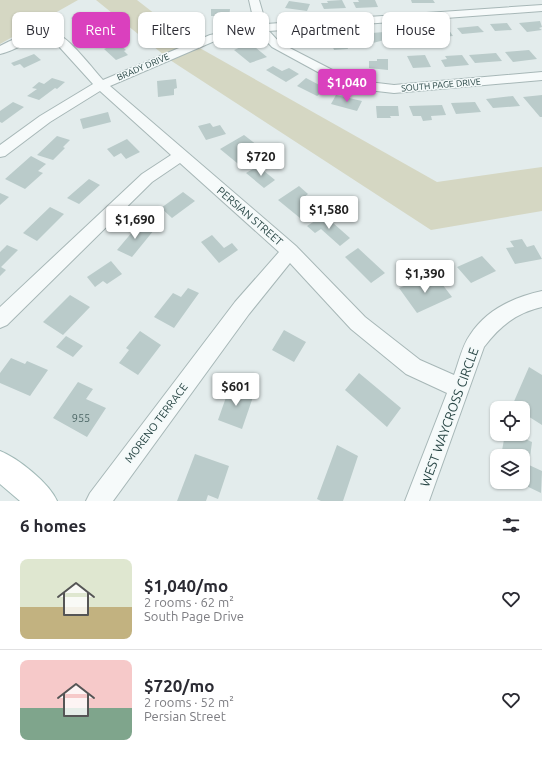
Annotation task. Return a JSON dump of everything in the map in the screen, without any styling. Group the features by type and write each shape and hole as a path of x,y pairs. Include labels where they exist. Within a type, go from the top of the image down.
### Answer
{"main road":[{"path":"0,465 42,501"}],"street":[{"path":"254,0 257,12"},
{"name":"BRADY DRIVE","path":"269,27 542,8"},
{"name":"PERSIAN STREET","path":"0,51 12,44 35,37 47,36 58,39 101,85 180,156 290,251 358,323 413,368 459,388"},
{"name":"BRADY DRIVE","path":"0,152 45,119 101,85 213,37"},
{"name":"SOUTH PAGE DRIVE","path":"269,37 276,45 342,80 359,85 394,89 542,76"},
{"path":"0,319 147,178 180,156"},
{"name":"MORENO TERRACE","path":"98,501 242,308 290,251"},
{"name":"WEST WAYCROSS CIRCLE","path":"418,501 476,342 490,324 521,304 542,299"}],"green space":[{"path":"0,0 78,0 57,12 12,12 12,37 0,44"},
{"path":"96,0 137,0 152,12 138,12 138,34 130,28 130,12 111,12"},
{"path":"155,48 180,48 164,55"},
{"path":"196,48 200,48 437,182 542,167 542,211 431,230 170,60"}],"building":[{"path":"342,0 346,8 324,9 321,3 328,3 327,1"},
{"path":"358,0 375,0 378,7 356,8 353,2 359,2"},
{"path":"411,0 433,0 435,3 412,3"},
{"path":"289,1 310,4 307,11 285,8"},
{"path":"211,9 230,9 230,12 213,12 213,16 211,16"},
{"path":"540,21 542,27 539,28 542,30 527,32 519,23"},
{"path":"507,23 512,30 495,31 490,24"},
{"path":"478,26 484,32 462,34 457,28"},
{"path":"382,32 382,41 374,43 374,33"},
{"path":"124,48 126,50 124,51 128,55 116,60 104,49"},
{"path":"239,48 256,48 267,57 250,63 234,50"},
{"path":"333,48 348,49 334,50"},
{"path":"529,50 537,59 513,62 505,52"},
{"path":"496,53 502,61 475,63 469,55"},
{"path":"34,54 41,60 24,68 20,64 14,66 11,63"},
{"path":"425,55 431,67 413,68 407,56"},
{"path":"462,55 469,65 445,67 441,60 447,59 445,56"},
{"path":"377,59 388,59 388,70 369,68 369,61 377,61"},
{"path":"273,66 282,71 289,68 299,74 286,82 266,70"},
{"path":"52,78 65,82 57,89 55,88 39,100 27,96 37,89 32,88 39,82 44,84"},
{"path":"306,78 327,89 317,96 297,86"},
{"path":"176,79 177,88 174,89 174,95 158,97 157,81"},
{"path":"336,95 362,101 357,111 331,104"},
{"path":"542,95 542,117 540,117 523,97"},
{"path":"513,96 520,106 493,108 486,99"},
{"path":"13,102 24,107 2,123 0,122 0,111"},
{"path":"475,102 481,112 456,114 451,103"},
{"path":"442,105 446,115 431,116 432,120 423,121 421,116 413,116 409,106"},
{"path":"376,106 398,106 399,116 390,116 391,118 377,118"},
{"path":"108,112 111,122 83,129 80,119"},
{"path":"210,123 213,127 220,125 226,134 206,140 198,126"},
{"path":"244,135 262,149 247,158 251,162 242,167 220,149"},
{"path":"57,136 70,140 63,147 65,148 53,160 37,155"},
{"path":"127,139 140,152 126,159 121,153 114,157 107,149"},
{"path":"31,156 46,164 38,171 43,173 25,189 5,179"},
{"path":"258,166 275,180 264,188 246,173"},
{"path":"89,179 100,185 79,204 67,198"},
{"path":"299,186 308,194 300,200 311,210 300,218 278,200"},
{"path":"183,192 195,201 172,218 161,208"},
{"path":"0,193 9,197 0,205"},
{"path":"50,207 64,214 37,241 23,233"},
{"path":"324,215 350,238 340,246 321,229 315,233 307,226"},
{"path":"139,224 154,230 132,257 117,250"},
{"path":"212,235 224,248 232,243 238,250 219,263 201,242"},
{"path":"522,239 527,247 534,245 542,259 515,264 506,248 514,247 510,241"},
{"path":"7,245 18,250 1,267 6,270 0,276 0,252"},
{"path":"358,248 385,273 371,283 345,257"},
{"path":"482,256 496,271 471,283 457,267"},
{"path":"111,261 122,274 107,284 103,281 95,287 87,277"},
{"path":"427,276 433,283 439,280 452,297 417,313 399,288"},
{"path":"188,288 199,293 174,328 154,317 173,293 181,297"},
{"path":"70,295 90,307 63,335 43,322"},
{"path":"284,330 306,342 294,362 272,350"},
{"path":"140,331 161,345 138,375 119,363 129,350 126,348"},
{"path":"66,336 83,346 73,357 56,347"},
{"path":"11,358 25,364 27,361 48,370 30,396 0,383 0,373"},
{"path":"529,367 542,375 542,425 530,417 530,401 514,401"},
{"path":"359,373 401,408 387,427 345,390"},
{"path":"78,382 93,389 86,399 106,408 87,437 53,418"},
{"path":"230,386 254,394 242,429 218,420"},
{"path":"504,441 532,442 530,457 530,449 502,449"},
{"path":"337,445 358,456 343,501 321,501 317,499"},
{"path":"195,454 229,466 218,499 208,495 206,501 177,501"},
{"path":"530,465 542,471 541,493 530,488"}]}
